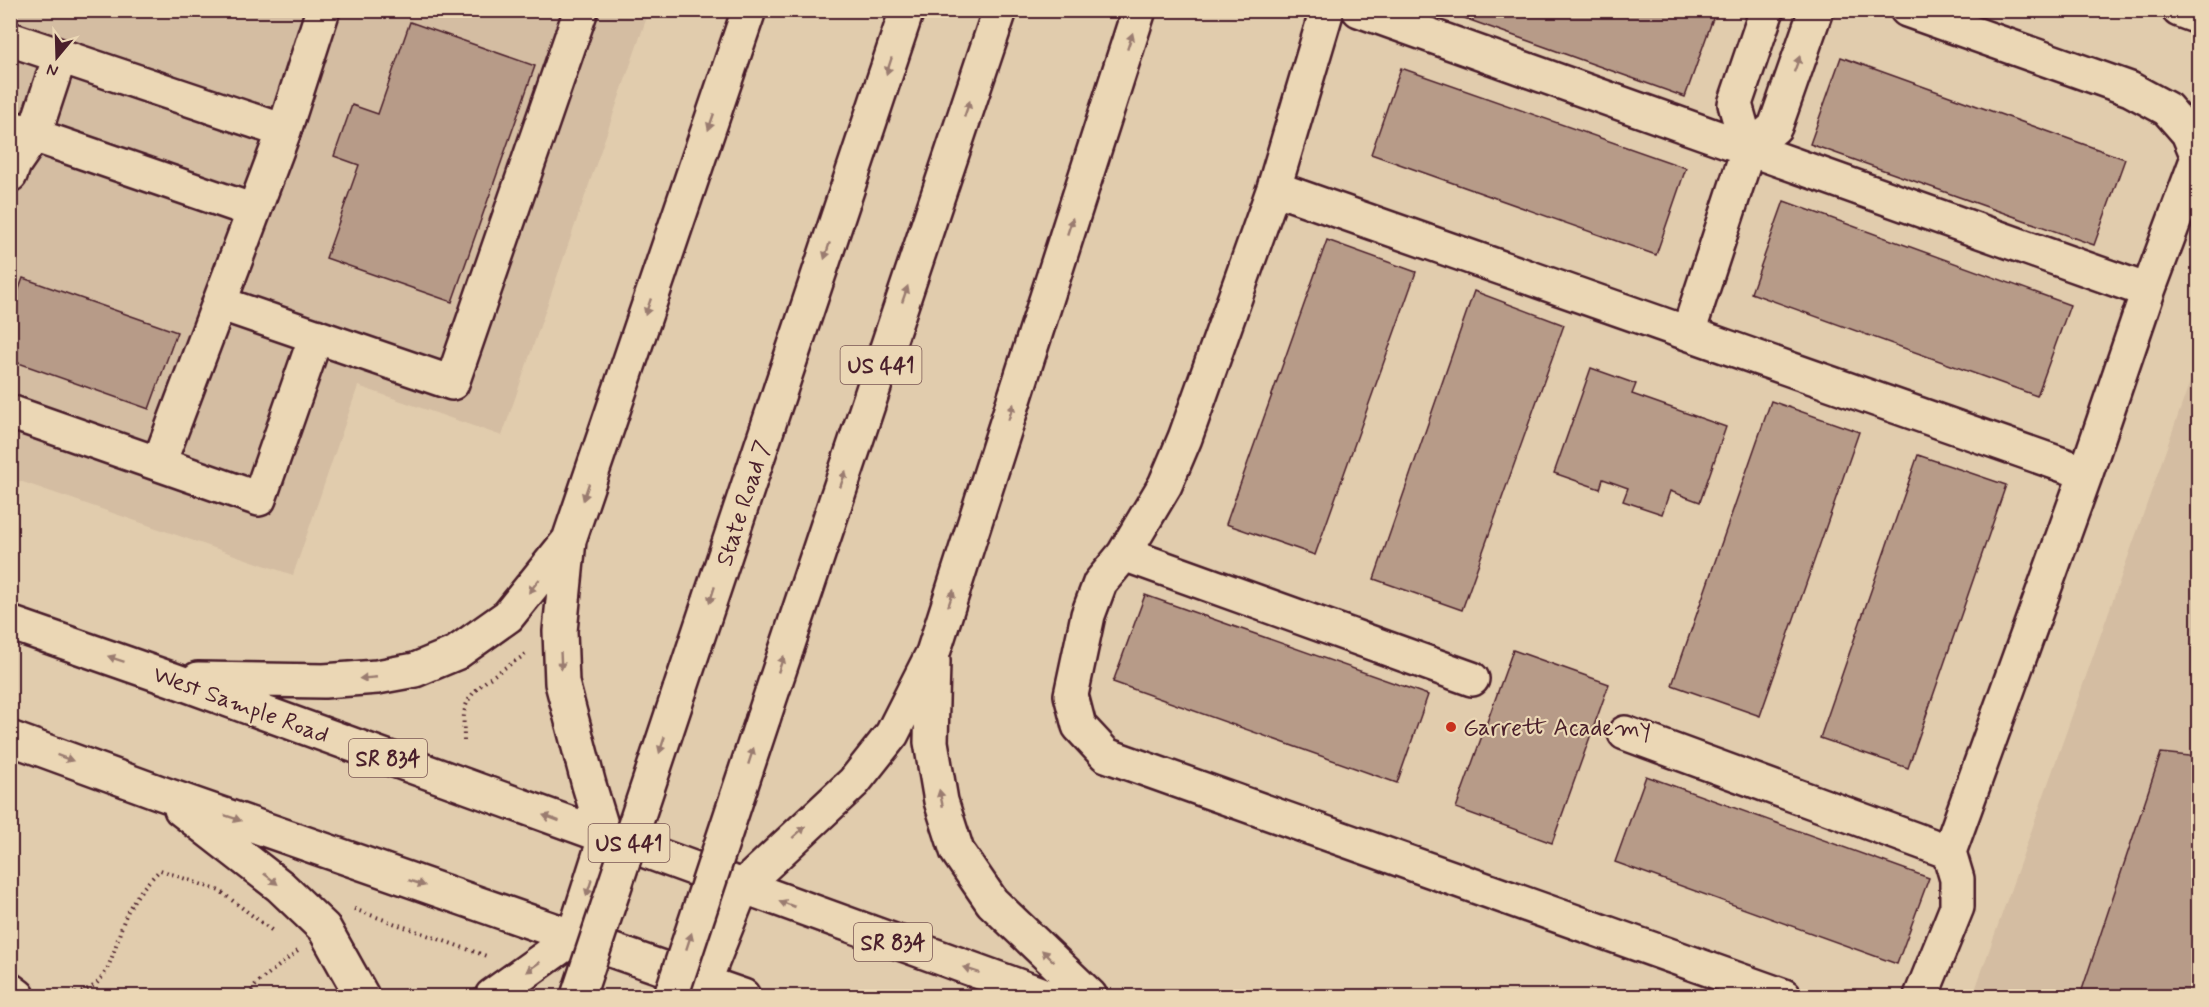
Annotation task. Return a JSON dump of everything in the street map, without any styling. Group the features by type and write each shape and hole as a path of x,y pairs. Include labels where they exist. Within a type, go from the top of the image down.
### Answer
{"main road":[{"path":"159,463 284,131 323,10"},
{"path":"219,303 452,383 581,10"},
{"path":"492,996 573,938 606,838 589,785 562,683 560,631 569,540 749,10"},
{"name":"State Road 7","path":"579,996 908,10"},
{"name":"US 441","path":"671,996 1000,10"},
{"path":"705,989 742,887 854,782 892,734 933,653 1139,10"},
{"path":"1327,10 1274,188 1185,438 1165,486 1124,554 1100,583 1088,615 1071,694 1079,726 1106,755 1784,996"},
{"path":"1359,10 2148,291"},
{"path":"1748,150 1735,104 1767,10"},
{"path":"1688,333 1748,150 1775,127 1816,10"},
{"path":"1907,10 2130,89 2167,110 2188,133 2198,157 2148,291 1949,852 1957,879 1957,907 1921,996"},
{"path":"2179,10 2199,18"},
{"path":"10,39 284,131"},
{"path":"10,176 22,131 60,56"},
{"path":"22,131 254,211"},
{"path":"1274,188 2085,473"},
{"path":"10,412 260,499 316,336"},
{"path":"171,679 324,681 377,677 415,670 456,653 508,616 569,540"},
{"path":"1124,554 1472,679"},
{"name":"West Sample Road","path":"10,622 1046,996"},
{"path":"933,653 932,742 941,801 957,851 992,902 1090,996"},
{"path":"1624,733 1949,852"},
{"path":"10,738 573,938 705,989 743,996"},
{"path":"159,792 280,886 324,928 362,996"},
{"path":"10,990 18,996"}],"path":[{"path":"465,741 463,718 467,702 478,688 535,647"},
{"path":"70,996 90,988 100,980 108,965 128,910 144,886 160,870 220,891 281,937"},
{"path":"353,908 528,971"},
{"path":"248,996 258,982 298,950 290,943"}],"shaded area":[{"path":"11,11 649,11 502,436 358,386 293,575 11,478"},
{"path":"2198,359 2198,996 1973,996"}],"building":[{"path":"1442,10 1716,10 1685,97"},
{"path":"410,22 535,66 452,302 326,258 359,165 334,156 352,105 378,114"},
{"path":"1841,57 2125,159 2094,245 1810,144"},
{"path":"1401,68 1686,168 1656,255 1371,154"},
{"path":"1784,201 2070,305 2037,396 1751,293"},
{"path":"1327,240 1416,272 1315,555 1226,524"},
{"path":"23,278 177,332 149,409 10,360 10,314"},
{"path":"1474,291 1564,325 1462,610 1374,579"},
{"path":"1591,368 1636,384 1632,394 1726,427 1700,502 1670,491 1662,514 1623,501 1628,488 1603,479 1600,489 1554,473"},
{"path":"1771,401 1859,432 1760,716 1672,685"},
{"path":"1918,455 2006,485 1908,768 1820,738"},
{"path":"1145,595 1428,695 1397,783 1113,682"},
{"path":"1513,650 1609,684 1552,843 1456,808"},
{"path":"2161,753 2198,757 2198,996 2080,996"},
{"path":"1646,776 1929,878 1897,964 1615,862"}],"place":[{"name":"Garrett Academy","path":"1451,727"}]}
